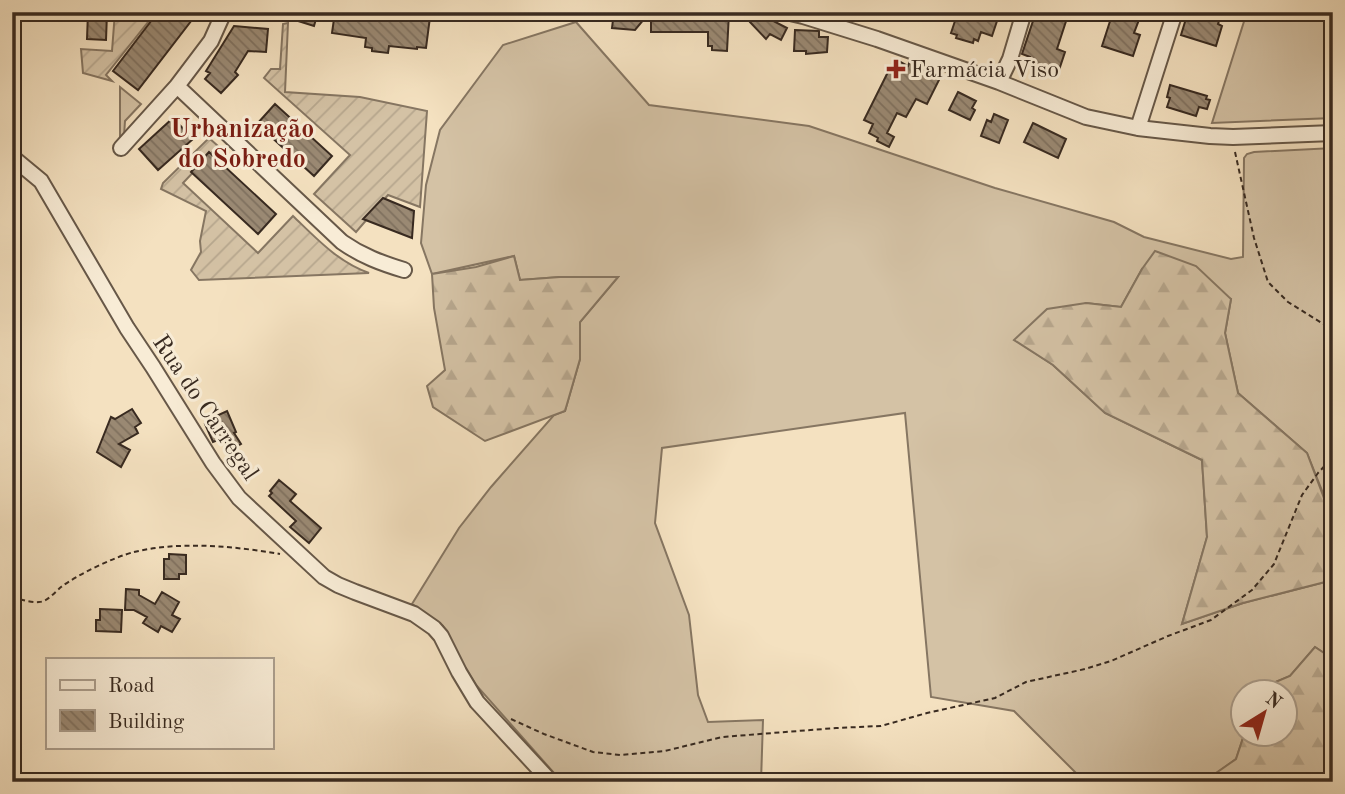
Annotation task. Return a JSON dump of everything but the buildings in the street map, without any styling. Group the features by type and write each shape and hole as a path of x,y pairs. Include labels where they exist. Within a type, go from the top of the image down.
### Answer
{"street":[{"path":"121,148 177,86 211,41 224,12"},
{"path":"786,12 877,39 999,82 1086,117 1138,128 1233,137 1333,134"},
{"path":"999,82 1010,59 1024,12"},
{"path":"1138,128 1175,12"},
{"path":"177,86 342,242 372,260 404,270"},
{"name":"Rua do Carregal","path":"12,158 41,181 127,328 213,463 239,498 324,577 425,620 441,636 477,702 551,782"}],"path":[{"path":"1233,137 1254,237 1269,282 1288,302 1333,330"},
{"path":"492,719 511,719 593,752 620,755 665,751 722,737 881,726 995,698 1026,682 1111,661 1211,620 1252,590 1274,564 1301,495 1333,457"},
{"path":"12,597 45,601 64,584 133,552 211,546 285,555 295,551"}],"green space":[{"path":"115,12 156,12 106,75 112,81 83,73 81,49 112,51"},
{"path":"1247,12 1333,12 1333,118 1212,123"},
{"path":"576,22 649,105 809,126 995,188 1114,222 1144,237 1231,259 1243,257 1244,158 1247,154 1333,148 1333,496 1325,498 1307,453 1238,393 1225,333 1231,299 1142,269 1121,307 1086,303 1015,340 1053,365 1105,413 1202,460 1207,537 1182,624 1243,603 1333,580 1333,659 1315,647 1285,678 1230,678 1230,748 1240,748 1236,759 1210,778 1213,782 1085,782 1014,711 931,697 905,413 662,448 655,523 689,615 698,695 708,722 763,720 761,782 562,782 476,685 443,626 412,604 459,528 491,487 554,415 565,411 580,359 580,322 618,277 520,280 514,256 432,274 421,243 426,185 440,130 503,45"},
{"path":"288,23 285,92 360,97 427,111 420,207 388,195 356,232 314,194 350,155 264,78 271,69 280,69 283,24"},
{"path":"120,87 141,104 125,121 124,136 120,139"},
{"path":"209,138 218,146 183,183 258,253 293,216 338,256 369,273 199,280 191,270 201,252 200,241 206,211 161,189 163,183"},
{"path":"1155,251 1196,266 1231,299 1225,333 1238,393 1307,453 1324,498 1333,496 1333,580 1243,603 1182,624 1207,537 1202,460 1105,413 1053,365 1014,340 1047,309 1086,303 1121,307"},
{"path":"514,256 520,280 618,277 580,322 580,359 565,411 485,441 433,407 427,386 445,370 434,308 432,274 476,267"},
{"path":"1315,647 1333,659 1333,782 1213,782 1209,778 1236,759 1240,748 1300,748 1300,678 1285,678"}],"place":[{"name":"Farmácia Viso","path":"896,69"}],"district":[{"name":"Urbanização do Sobredo","path":"242,143"}]}
